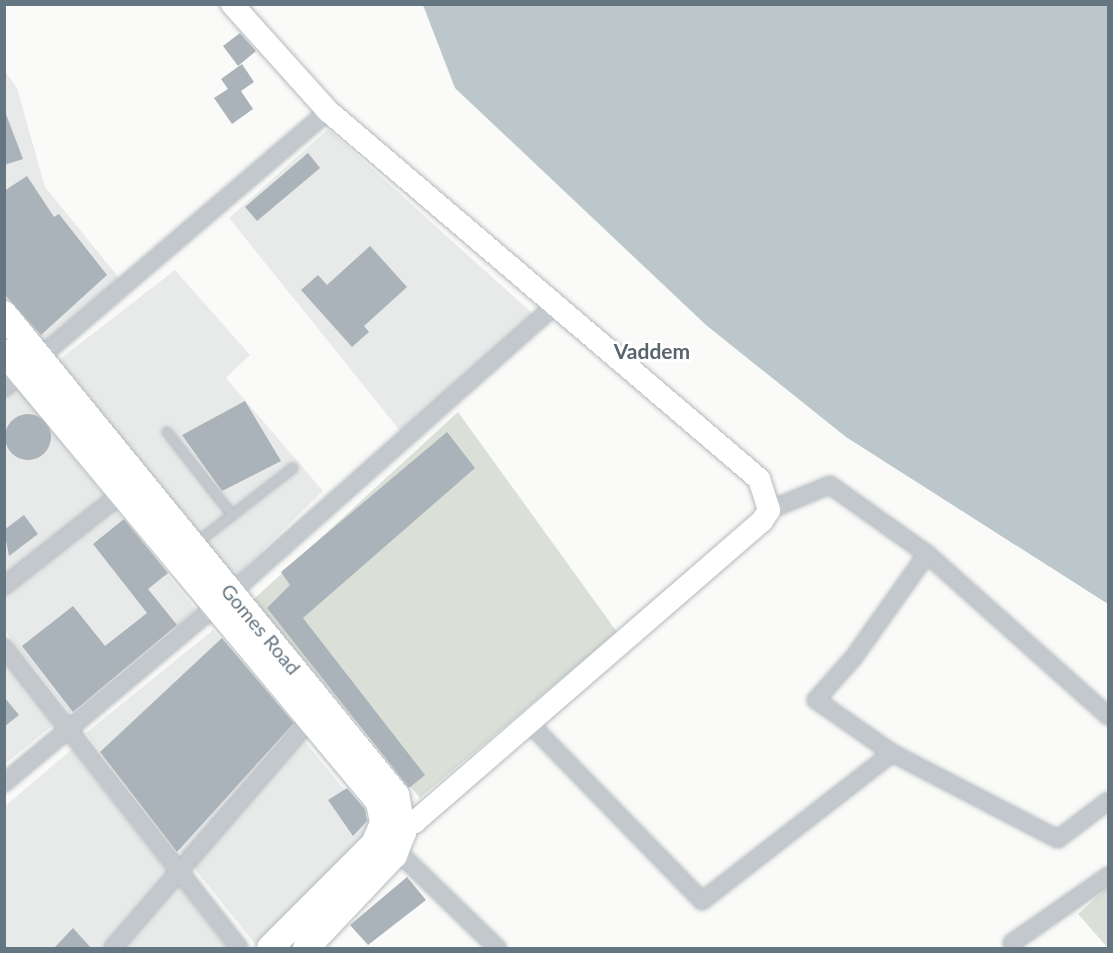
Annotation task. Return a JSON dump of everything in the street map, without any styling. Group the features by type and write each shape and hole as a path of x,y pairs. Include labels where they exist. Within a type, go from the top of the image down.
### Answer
{"main road":[{"name":"Gomes Road","path":"4,314 21,374 192,546 223,598 310,720 379,802 390,836"},
{"name":"Gomes Road","path":"4,352 121,494 223,598 386,779 400,807 390,836"},
{"path":"270,948 390,836"},
{"path":"306,948 390,836"}],"street":[{"path":"232,4 328,111 759,479 769,510"},
{"path":"21,374 328,111"},
{"path":"4,783 223,598 554,306"},
{"path":"497,948 390,836 529,723 762,521 769,510 830,485 927,554 1108,716"},
{"path":"4,586 121,494"},
{"path":"927,554 854,657 816,700 892,753 1058,839 1108,801"},
{"path":"4,647 65,730 239,948"},
{"path":"113,948 310,720"},
{"path":"529,723 702,901 892,753"},
{"path":"1012,943 1108,876"}],"lane":[{"path":"166,432 232,516"},
{"path":"192,546 293,468"}],"shaded area":[{"path":"423,5 1108,5 1108,604 846,437 706,325 455,88"},
{"path":"4,70 17,88 45,187 120,279 39,348 5,298"},
{"path":"328,129 533,314 401,432 229,218"},
{"path":"175,270 250,355 226,378 323,491 233,579 51,366"},
{"path":"4,371 196,610 70,713 5,631"},
{"path":"458,412 617,632 420,798 253,600"},
{"path":"213,630 379,832 255,944 86,733"},
{"path":"5,659 53,725 5,764"},
{"path":"72,749 227,948 5,948 4,807"},
{"path":"1108,887 1108,948 1078,914"}],"building":[{"path":"240,33 256,51 238,66 223,46"},
{"path":"242,64 254,82 241,91 253,109 232,124 214,98 228,89 221,79"},
{"path":"4,109 23,159 4,165"},
{"path":"308,153 320,168 257,221 245,207"},
{"path":"27,176 54,217 59,214 107,275 41,335 4,294 4,191"},
{"path":"370,246 407,287 364,326 369,332 352,347 301,290 318,275 327,285"},
{"path":"245,401 281,461 222,491 182,435"},
{"path":"28,414 37,415 44,421 50,428 50,446 44,453 37,459 28,460 19,459 12,453 6,446 5,437 6,428 12,421 19,415"},
{"path":"447,432 475,468 303,618 425,775 409,788 267,608 290,585 281,572"},
{"path":"24,515 38,534 9,556 4,530"},
{"path":"124,519 168,573 148,589 177,625 73,712 22,646 73,606 105,646 147,613 93,544"},
{"path":"222,638 294,723 177,852 100,752"},
{"path":"4,697 19,715 4,727"},
{"path":"347,788 365,809 367,821 353,836 328,800"},
{"path":"407,877 426,900 368,945 350,925"},
{"path":"73,928 91,948 54,948"}],"district":[{"name":"Vaddem","path":"652,351"}]}
